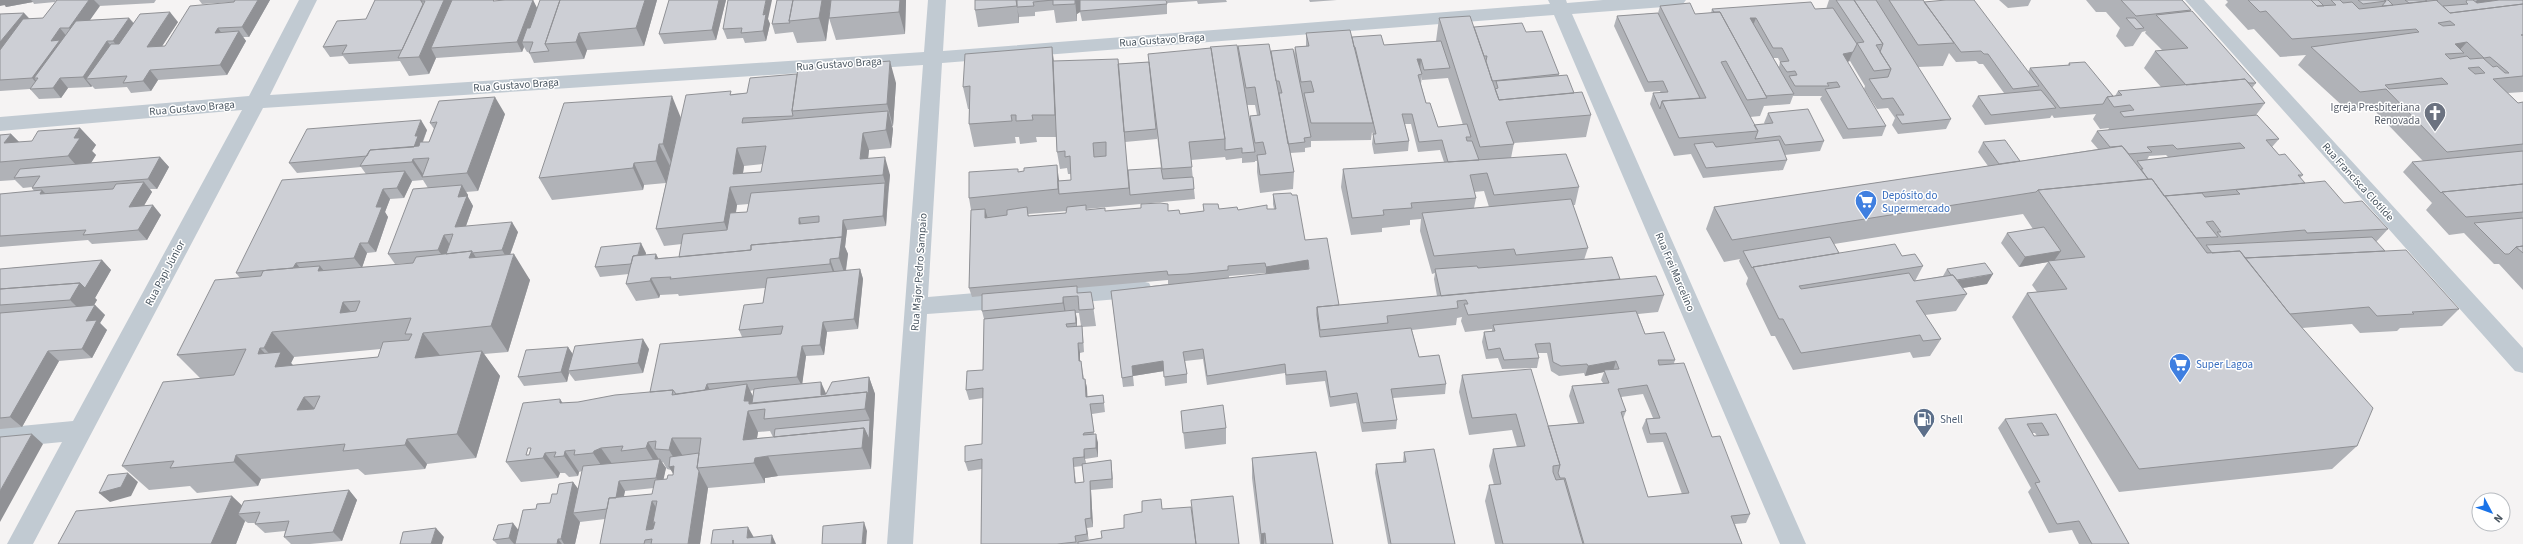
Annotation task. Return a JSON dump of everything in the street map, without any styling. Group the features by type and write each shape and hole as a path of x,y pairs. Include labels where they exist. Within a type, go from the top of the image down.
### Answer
{"street":[{"name":"Rua Papi Júnior","path":"20,544 256,102 308,0"},
{"name":"Rua Major Pedro Sampaio","path":"900,544 937,0"},
{"name":"Rua Gustavo Braga","path":"0,124 256,102 933,58 1559,5 1677,0"},
{"name":"Rua Francisca Clotilde","path":"2194,0 2523,364"},
{"name":"Rua Frei Marcelino","path":"1559,5 1792,544"},
{"path":"917,306 1160,287"},
{"path":"0,438 81,430"}],"building":[{"path":"57,0 89,0 69,28 60,28 51,41 60,40 32,78 0,80 0,50 23,19 43,18"},
{"path":"235,0 258,0 242,27 218,28 215,33 239,31 220,65 150,70 143,81 123,83 127,76 86,79 111,44 119,44 140,14 170,12 147,47 165,46 190,6 234,2"},
{"path":"375,0 421,0 423,4 402,50 342,54 347,45 323,47 337,21 366,19"},
{"path":"421,0 444,0 419,57 398,58 425,1"},
{"path":"452,0 533,0 517,42 431,48"},
{"path":"540,0 560,0 545,44 549,51 529,53 533,42 522,42 527,28 530,28"},
{"path":"560,0 645,0 636,28 579,33 576,42 545,44"},
{"path":"669,0 719,0 712,30 659,34"},
{"path":"728,0 766,0 763,15 766,14 763,31 741,33 742,28 723,29"},
{"path":"777,0 793,0 789,21 790,23 772,24"},
{"path":"793,0 822,0 819,18 789,21"},
{"path":"831,0 900,0 899,12 829,18"},
{"path":"975,0 1016,0 1017,6 975,10"},
{"path":"1017,0 1053,0 1033,2 1034,6 1017,7"},
{"path":"1053,0 1075,0 1075,4 1053,5"},
{"path":"1080,0 1166,0 1167,4 1080,11"},
{"path":"1836,0 1854,0 1883,44 1876,45 1891,69 1874,71 1857,43 1864,42"},
{"path":"1854,0 1876,0 1951,119 1902,124 1896,115 1904,115 1893,98 1882,99 1869,79 1888,77 1891,69 1880,52 1883,44"},
{"path":"1889,0 1923,0 1954,43 1918,45"},
{"path":"1974,0 2039,86 2013,89 1988,54 1984,54 1981,51 1961,52 1924,2"},
{"path":"2121,0 2182,0 2191,10 2136,16"},
{"path":"2248,0 2311,0 2317,6 2336,5 2331,0 2340,0 2343,3 2352,2 2359,9 2436,0 2450,13 2523,4 2523,76 2493,79 2518,103 2523,102 2523,144 2447,152 2386,89 2360,92 2311,47 2419,32 2416,29 2292,39 2266,11 2260,12","holes":["2450,21 2455,25 2443,26 2438,23","2467,42 2484,58 2490,57 2509,73 2505,73 2497,66 2493,67 2483,58 2470,59 2467,56 2450,59 2445,54 2464,53 2455,44","2479,67 2485,73 2475,74 2468,68","2442,78 2448,84 2389,89 2385,85"]},
{"path":"2311,0 2318,0 2324,6 2317,6"},
{"path":"2358,0 2384,0 2386,1 2363,4"},
{"path":"2384,0 2388,0 2393,5 2382,6 2386,1"},
{"path":"2405,0 2425,0 2427,1 2409,3"},
{"path":"2467,0 2473,0 2477,3 2499,0 2523,0 2523,4 2450,13 2443,6 2468,4 2466,2"},
{"path":"1811,2 1815,9 1833,8 1857,44 1853,52 1843,54 1886,126 1848,129 1825,89 1840,87 1837,82 1827,83 1829,86 1795,86 1789,76 1797,75 1795,71 1787,72 1780,62 1789,61 1782,48 1773,48 1756,18 1750,18 1794,94 1766,96 1720,12 1714,12 1712,9"},
{"path":"1690,3 1695,14 1720,12 1767,98 1747,100 1726,61 1721,62 1758,131 1679,138 1662,101 1706,98 1660,6"},
{"path":"2192,11 2256,83 2249,83 2245,79 2186,85 2155,51 2188,48 2156,15"},
{"path":"24,13 0,42 0,14"},
{"path":"1658,13 1700,98 1662,101 1660,109 1653,93 1668,92 1663,81 1648,82 1617,16"},
{"path":"1470,16 1499,100 1582,92 1591,115 1506,122 1514,144 1480,147 1439,18"},
{"path":"129,18 113,41 107,41 83,77 60,78 53,88 30,89 38,78 34,78 76,21"},
{"path":"2126,18 2135,18 2144,28 2136,29"},
{"path":"1522,23 1526,32 1542,31 1559,74 1492,81 1486,61 1487,56 1484,56 1474,27"},
{"path":"1350,30 1373,123 1311,123 1304,93 1314,92 1311,81 1301,82 1295,47 1309,46 1306,33"},
{"path":"1381,35 1384,45 1441,41 1450,68 1424,70 1421,59 1417,59 1422,74 1418,75 1426,103 1430,103 1438,127 1467,124 1471,137 1466,137 1467,141 1472,141 1479,160 1448,162 1442,140 1419,142 1412,114 1402,114 1409,141 1375,144 1373,134 1376,134 1352,37"},
{"path":"1269,44 1294,172 1260,175 1257,155 1266,154 1263,142 1255,143 1250,116 1260,115 1255,87 1246,88 1238,46"},
{"path":"1237,45 1255,152 1242,153 1242,148 1225,150 1225,139 1210,47"},
{"path":"1052,47 1055,115 1032,115 1033,120 1016,121 1016,115 1011,115 1012,121 969,124 970,86 963,87 965,54"},
{"path":"1211,48 1225,139 1189,142 1192,167 1162,169 1148,54"},
{"path":"1293,49 1311,137 1304,138 1305,142 1288,144 1279,93 1282,93 1279,81 1276,81 1271,51"},
{"path":"1118,59 1129,188 1059,194 1058,181 1071,180 1070,156 1065,157 1065,151 1057,152 1053,61","holes":["1106,142 1106,156 1094,157 1093,143"]},
{"path":"890,61 887,104 792,111 798,69"},
{"path":"1149,62 1156,129 1124,132 1118,64"},
{"path":"2085,62 2113,96 2107,97 2103,104 2060,108 2030,68 2070,65 2069,63"},
{"path":"797,74 792,111 793,116 743,118 742,123 888,111 886,130 863,133 860,159 885,157 883,175 730,187 724,222 656,229 686,95 731,91 730,95 747,93 750,78","holes":["766,146 761,172 733,174 737,148"]},
{"path":"1567,75 1574,93 1499,100 1495,89 1498,88 1496,81"},
{"path":"2245,79 2265,103 2124,117 2120,112 2134,110 2130,105 2114,107 2107,97 2122,95 2118,91"},
{"path":"2041,90 2056,108 1991,115 1978,96"},
{"path":"672,96 663,144 659,144 656,161 634,163 633,168 539,178 564,103"},
{"path":"495,97 467,173 422,177 429,158 413,159 412,162 360,166 370,150 419,146 420,142 429,142 437,122 430,123 439,101"},
{"path":"1808,109 1824,141 1785,145 1780,136 1755,139 1758,131 1754,125 1773,123 1768,113"},
{"path":"2257,115 2279,139 2266,140 2279,155 2285,154 2303,175 2298,175 2305,183 2164,196 2152,179 2148,179 2137,161 2245,148 2240,143 2177,149 2173,145 2147,147 2152,152 2129,154 2122,146 2110,147 2097,131"},
{"path":"421,120 415,136 418,136 414,147 370,150 367,156 289,163 307,129"},
{"path":"80,128 74,138 80,138 68,156 0,162 0,135 11,134 4,143 32,141 38,131"},
{"path":"1779,140 1787,160 1706,168 1694,144 1713,142 1716,147"},
{"path":"2005,140 2020,161 1999,164 1983,142"},
{"path":"2122,146 2148,179 2038,190 2036,192 1732,240 1714,207"},
{"path":"2523,151 2523,184 2441,193 2412,162"},
{"path":"1566,154 1579,187 1494,195 1487,173 1470,175 1476,198 1411,203 1412,208 1383,210 1384,215 1352,218 1343,169"},
{"path":"160,157 148,179 32,188 40,176 14,178 20,169"},
{"path":"1057,165 1058,189 969,198 969,172 1018,169 1018,172 1024,171 1024,168"},
{"path":"1161,168 1163,179 1193,177 1194,189 1130,195 1128,170"},
{"path":"405,171 397,188 383,189 376,207 382,207 368,243 360,243 354,258 296,263 293,268 236,273 282,180"},
{"name":"Super Lagoa","path":"2152,179 2207,253 2240,251 2289,313 2373,408 2357,446 2139,469 2027,293 2067,289 2048,261 2085,257 2038,190"},
{"path":"2325,181 2344,203 2362,201 2388,229 2307,233 2305,230 2221,237 2217,232 2221,232 2213,221 2206,222 2218,237 2196,238 2165,196 2202,193 2205,197 2240,194 2236,190"},
{"path":"144,182 129,207 153,205 138,230 83,235 86,230 0,236 0,194 42,190 40,194 113,189 116,184"},
{"path":"885,183 883,216 843,220 842,237 751,245 751,250 679,257 683,234 727,230 730,213 747,212 751,193","holes":["819,216 819,222 799,224 799,218"]},
{"path":"2523,184 2523,212 2466,217 2442,192"},
{"path":"462,185 458,197 467,196 455,227 512,222 502,250 446,254 453,234 444,235 438,250 388,254 413,189"},
{"path":"1291,193 1292,195 1297,195 1305,240 1327,238 1339,305 1317,307 1320,337 1411,328 1419,357 1439,355 1446,384 1391,389 1397,420 1363,423 1357,393 1330,397 1326,371 1286,375 1285,364 1207,376 1203,349 1183,352 1187,374 1164,377 1163,361 1132,366 1133,376 1122,378 1111,291 1309,269 1308,260 1266,267 1265,263 1228,266 1228,270 1187,274 1168,275 1167,271 969,288 971,210 985,209 985,218 1007,215 1007,210 1027,207 1028,216 1066,213 1067,207 1086,205 1086,210 1105,208 1105,211 1141,208 1141,204 1160,203 1168,204 1168,211 1179,210 1180,214 1204,211 1203,204 1218,204 1219,209 1237,207 1238,210 1267,205 1267,209 1276,209 1273,194"},
{"path":"1571,199 1588,248 1516,255 1514,249 1434,256 1422,213"},
{"path":"2523,218 2523,246 2516,247 2509,254 2505,254 2474,223"},
{"path":"2044,227 2061,251 2025,257 2007,233"},
{"path":"842,237 839,258 830,259 830,264 670,279 671,277 651,278 650,281 626,284 633,256 656,254 655,259 751,250 751,245"},
{"path":"1830,237 1839,253 1752,268 1743,251"},
{"path":"2372,237 2385,251 2245,258 2240,251 2212,253 2206,245"},
{"path":"641,243 638,255 633,256 631,264 595,267 601,247"},
{"path":"1895,244 1902,256 1915,254 1923,266 1799,286 1801,289 1909,273 1914,281 1953,275 1967,294 1916,301 1941,339 1923,341 1920,335 1801,353 1783,319 1779,319 1753,267"},
{"path":"2523,246 2523,253 2516,247"},
{"path":"2406,250 2459,309 2377,316 2369,307 2290,314 2245,258"},
{"path":"472,251 469,258 514,254 491,326 423,333 415,358 482,351 457,434 407,439 405,445 343,451 345,444 236,455 234,462 170,468 174,461 122,466 163,382 234,375 246,349 177,355 215,280 261,276 263,271 268,270 320,266 318,271 413,263 416,257","holes":["360,301 356,311 340,313 343,302","411,318 405,334 412,334 409,340 383,342 378,357 275,367 281,352 258,354 260,348 264,348 272,332","320,396 314,409 297,410 304,397"]},
{"path":"1612,257 1620,279 1441,296 1435,269 1477,266 1478,268"},
{"path":"102,260 85,288 80,283 0,289 0,269"},
{"path":"1985,263 1993,274 1957,280 1947,269"},
{"path":"860,269 854,319 823,322 820,345 802,346 797,377 707,384 705,390 676,394 673,390 650,392 660,344 781,334 783,326 739,330 744,305 763,303 767,278"},
{"path":"1656,276 1664,295 1468,315 1464,304 1468,304 1466,300 1457,301 1458,308 1387,316 1388,323 1320,330 1317,307"},
{"path":"80,283 70,300 0,305 0,289"},
{"path":"1077,286 1077,293 1091,292 1094,309 1079,310 1078,296 1063,297 1063,303 982,311 982,294"},
{"path":"95,305 86,321 97,320 82,349 48,351 10,417 0,418 0,313"},
{"path":"1075,310 1076,323 1066,324 1067,327 1082,326 1083,343 1078,343 1079,361 1081,361 1083,379 1085,379 1086,397 1103,395 1104,403 1090,404 1094,432 1084,433 1083,435 1096,434 1096,448 1084,449 1084,457 1073,458 1075,483 1084,482 1082,464 1111,460 1112,479 1090,481 1091,518 1085,519 1087,534 1075,536 1076,542 1057,544 981,544 982,459 965,462 965,446 982,444 983,388 966,390 967,371 983,370 984,319"},
{"path":"1636,311 1645,334 1664,332 1675,360 1658,360 1659,365 1684,363 1712,437 1720,436 1750,514 1731,516 1742,544 1584,544 1565,478 1560,478 1558,473 1560,465 1548,426 1584,423 1572,386 1609,383 1604,370 1619,369 1616,361 1588,366 1587,364 1561,366 1553,362 1550,343 1535,344 1539,358 1504,360 1500,348 1488,350 1484,332 1495,331 1493,325","holes":["1647,385 1660,418 1646,419 1650,434 1666,433 1689,493 1648,497 1621,412 1626,411 1618,389"]},
{"path":"643,339 638,363 568,371 575,346"},
{"path":"568,347 561,372 518,377 526,350"},
{"path":"1531,369 1560,465 1553,466 1553,472 1556,480 1564,479 1583,544 1503,544 1489,485 1501,484 1493,449 1525,446 1516,414 1472,418 1462,375"},
{"path":"869,377 868,397 867,392 752,403 754,389 821,382 821,395 826,394 832,382"},
{"path":"747,384 744,401 749,401 749,404 867,392 865,409 764,419 765,409 748,411 743,440 864,428 862,448 768,456 755,458 754,463 697,468 701,438 672,438 669,450 655,449 656,441 648,442 646,448 621,451 623,446 601,448 593,453 574,455 575,450 565,451 564,456 554,457 556,452 545,453 543,458 506,462 523,403 560,399 560,403 578,402 615,395 673,390 672,395","holes":["528,448 531,448 529,455 526,455"]},
{"path":"1223,405 1226,428 1183,433 1181,411"},
{"path":"2056,414 2129,544 2092,544 2079,521 2057,524 2035,483 2040,482 2005,419","holes":["2042,423 2049,435 2034,436 2027,424"]},
{"path":"870,420 869,439 864,428 774,437 775,429"},
{"path":"32,434 0,491 0,437"},
{"path":"1434,449 1455,544 1391,544 1376,464 1406,462 1404,452"},
{"path":"1316,452 1333,544 1266,544 1265,533 1261,534 1252,458"},
{"path":"699,453 697,468 699,471 688,544 651,544 652,539 645,540 644,544 600,544 609,498 652,494 655,480 667,479 668,475 673,475 674,466 669,467 670,457","holes":["652,501 657,501 653,529 646,530"]},
{"path":"660,459 656,478 619,481 616,498 609,498 607,509 573,513 583,466"},
{"path":"128,473 121,487 99,493 108,475"},
{"path":"573,482 561,539 558,539 557,544 515,544 523,510 536,509 537,504 550,503 552,494 557,494 559,484"},
{"path":"349,490 333,532 284,537 289,521 255,524 260,512 238,514 244,501"},
{"path":"232,496 211,544 58,544 76,511"},
{"path":"1233,496 1239,544 1196,544 1191,500"},
{"path":"1161,499 1162,509 1191,507 1196,544 1078,544 1078,542 1102,538 1101,531 1124,528 1124,515 1142,512 1142,501"},
{"path":"864,522 862,544 822,544 823,526"},
{"path":"513,523 509,538 493,540 498,525"},
{"path":"748,527 747,538 772,535 771,544 711,544 713,530"},
{"path":"436,528 431,544 400,544 403,532"}],"place":[{"name":"Igreja Presbiteriana Renovada","path":"2435,132"},
{"name":"Depósito do Supermercado","path":"1866,220"},
{"name":"Super Lagoa","path":"2180,384"},
{"name":"Shell","path":"1924,438"}]}
